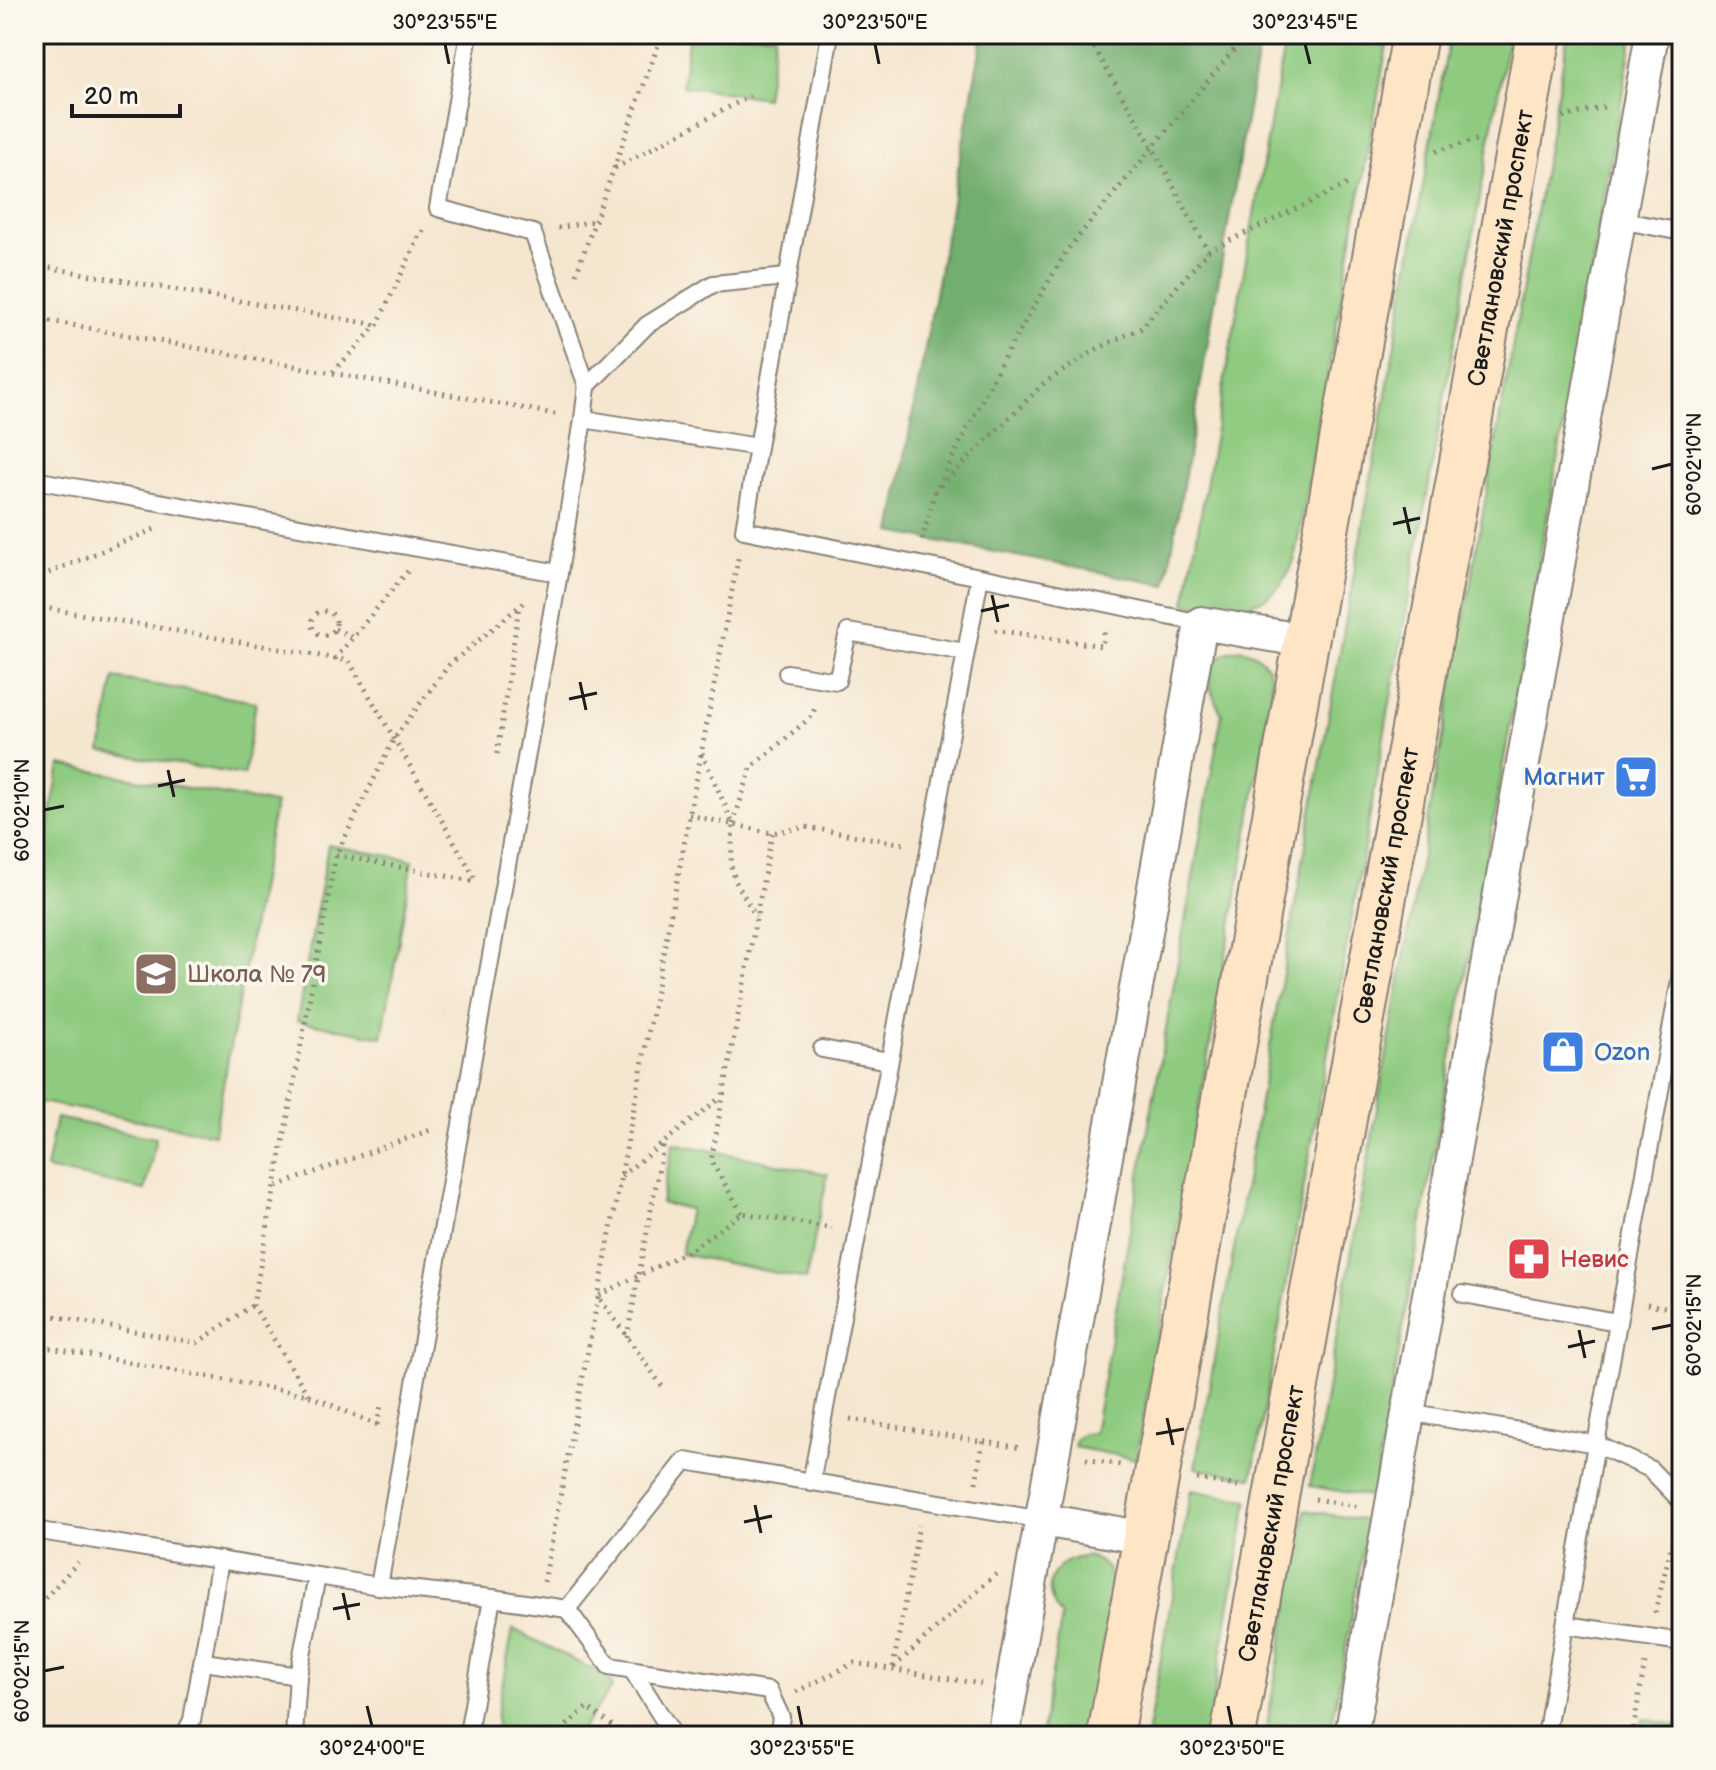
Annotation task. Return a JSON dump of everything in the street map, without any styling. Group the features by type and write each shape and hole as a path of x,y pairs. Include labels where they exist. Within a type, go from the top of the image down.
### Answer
{"main road":[{"path":"1110,1736 1415,34"},
{"name":"Светлановский проспект","path":"1233,1736 1539,34"}],"street":[{"path":"1351,1736 1652,34"},
{"path":"1003,1736 1201,623 1306,641"},
{"path":"1043,1520 1146,1538"}],"lane":[{"path":"379,1586 559,573 587,386 533,233 438,208 469,34"},
{"path":"830,34 744,530 1201,623"},
{"path":"1619,220 1682,232"},
{"path":"587,386 647,325 713,284 787,277"},
{"path":"583,419 758,447"},
{"path":"34,480 559,573"},
{"path":"811,1483 980,577"},
{"path":"787,673 837,681 848,632 965,652"},
{"path":"1546,1736 1682,969"},
{"path":"822,1049 889,1061"},
{"path":"1463,1294 1617,1322"},
{"path":"1408,1412 1596,1444 1650,1469 1682,1502"},
{"path":"567,1609 685,1461 1043,1520"},
{"path":"34,1530 379,1586 567,1609 609,1666 769,1691 781,1717 778,1736"},
{"path":"184,1736 192,1720 204,1662 220,1560"},
{"path":"294,1736 298,1676 317,1576"},
{"path":"472,1736 469,1728 492,1598"},
{"path":"1566,1625 1682,1642"},
{"path":"204,1662 298,1676"},
{"path":"632,1670 674,1736"}],"path":[{"path":"562,313 662,34"},
{"path":"1086,34 1152,146 1208,251"},
{"path":"915,564 935,492 1002,361 1067,250 1247,34"},
{"path":"1265,34 1286,34"},
{"path":"614,169 750,96"},
{"path":"935,492 1044,383 1097,349 1141,328 1208,251 1392,163 1641,97"},
{"path":"333,373 377,325 421,233 449,211"},
{"path":"533,233 594,221"},
{"path":"34,265 377,325"},
{"path":"34,318 583,419"},
{"path":"34,579 202,509"},
{"path":"540,1605 744,530"},
{"path":"334,659 426,549"},
{"path":"308,1395 253,1305 336,855 395,737 449,665 559,573"},
{"path":"970,626 1102,646 1108,603"},
{"path":"34,606 349,661 478,882"},
{"path":"325,610 332,613 336,621 335,629 328,635 316,634 311,626 312,618 317,612 325,610"},
{"path":"335,629 353,637"},
{"path":"756,917 735,880 731,866 733,824 751,768 812,716 823,679"},
{"path":"701,752 733,824"},
{"path":"689,815 772,833 806,827 929,848"},
{"path":"742,1213 711,1161 720,1097 772,833"},
{"path":"336,855 504,887"},
{"path":"621,1177 720,1097"},
{"path":"276,1186 463,1118"},
{"path":"627,1337 664,1142"},
{"path":"598,1296 692,1249 742,1213 856,1232"},
{"path":"598,1296 662,1386"},
{"path":"1622,1300 1682,1310"},
{"path":"34,1318 38,1313 197,1343 253,1305"},
{"path":"34,1345 308,1395 407,1437"},
{"path":"823,1415 1390,1512"},
{"path":"971,1508 983,1441"},
{"path":"893,1667 923,1500"},
{"path":"34,1610 97,1541"},
{"path":"893,1667 1002,1569"},
{"path":"775,1702 854,1663 982,1684"},
{"path":"555,1736 587,1707 618,1730"}],"green space":[{"path":"689,34 775,34 766,98 682,86"},
{"path":"983,34 1261,34 1166,585 891,532"},
{"path":"1286,34 1389,34 1294,561 1272,593 1249,605 1224,608 1185,604"},
{"path":"1450,34 1509,34 1252,1478 1195,1468"},
{"path":"1568,34 1633,34 1373,1497 1310,1486"},
{"path":"1242,649 1263,660 1267,666 1272,696 1136,1459 1074,1447 1076,1439 1094,1433 1222,714 1212,692 1210,672 1218,657"},
{"path":"114,678 256,702 244,775 101,751"},
{"path":"60,765 275,804 214,1134 34,1101 34,903"},
{"path":"328,845 413,860 382,1037 297,1021"},
{"path":"56,1118 156,1138 145,1190 46,1169"},
{"path":"673,1143 828,1174 806,1279 681,1254 690,1209 661,1203"},
{"path":"1191,1490 1248,1500 1207,1736 1147,1736"},
{"path":"1305,1510 1368,1521 1330,1736 1265,1736"},
{"path":"1087,1556 1101,1562 1108,1571 1112,1599 1087,1736 1041,1736 1062,1616 1051,1595 1052,1577 1065,1563"},
{"path":"513,1629 609,1678 612,1687 577,1736 498,1736 496,1717"},
{"path":"1643,1719 1682,1726 1682,1736 1640,1736"}],"place":[{"name":"Магнит","path":"1636,777"},
{"name":"Школа № 79","path":"156,974"},
{"name":"Ozon","path":"1563,1052"},
{"name":"Невис","path":"1529,1259"}]}
